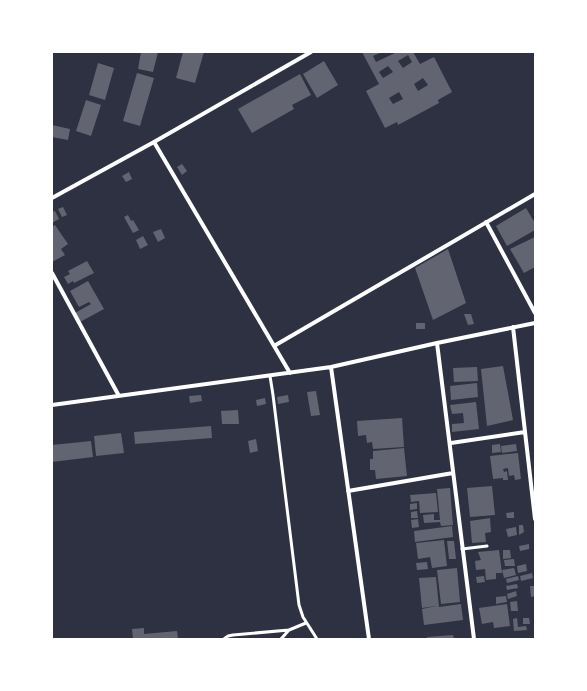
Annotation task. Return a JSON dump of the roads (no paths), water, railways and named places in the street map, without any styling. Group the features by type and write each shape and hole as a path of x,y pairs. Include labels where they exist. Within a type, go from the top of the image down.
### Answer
{"street":[{"path":"52,198 154,142 311,52"},
{"path":"154,142 290,373"},
{"path":"274,346 535,194"},
{"path":"486,222 535,313"},
{"path":"52,273 54,280 119,396"},
{"path":"52,405 331,367 436,343 535,323"},
{"path":"513,327 535,520"},
{"path":"436,343 451,443 462,549 474,639"},
{"path":"331,367 369,639"},
{"path":"451,443 525,432"},
{"path":"348,491 454,473"}],"lane":[{"path":"270,376 299,605 306,623 317,639"},
{"path":"462,549 486,546"},
{"path":"224,639 233,635 290,630 306,623"},
{"path":"281,639 290,630"}]}
